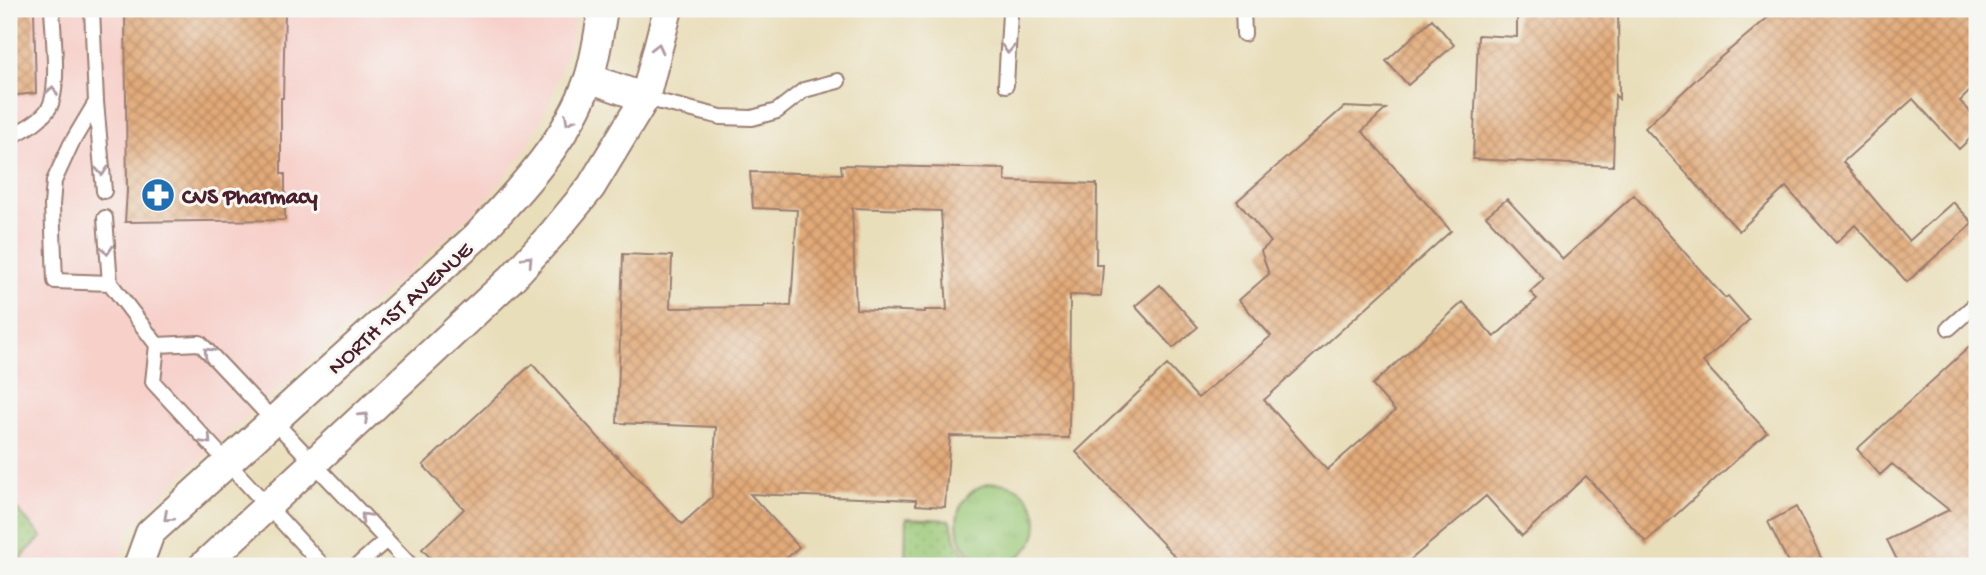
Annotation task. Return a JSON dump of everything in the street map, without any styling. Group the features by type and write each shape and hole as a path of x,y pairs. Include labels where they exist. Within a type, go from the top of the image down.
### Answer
{"street":[{"name":"NORTH 1ST AVENUE","path":"138,566 150,533 485,228 516,194 549,153 571,118 589,78 603,9"},
{"path":"203,566 512,278 554,232 591,187 645,98 668,9"},
{"path":"589,78 645,98"}],"lane":[{"path":"9,138 34,123 48,110 55,93 52,9"},
{"path":"92,9 96,102 104,191"},
{"path":"1243,9 1244,34"},
{"path":"1006,85 1010,13"},
{"path":"645,98 721,117 752,118 777,111 804,90 838,81"},
{"path":"96,102 71,144 54,181 52,205 55,281 110,283"},
{"path":"105,218 110,283 157,345 153,382 323,566"},
{"path":"1949,328 1977,303"},
{"path":"157,345 200,343 411,566"},
{"path":"356,566 386,540"}],"shaded area":[{"path":"9,9 577,9 572,35 550,102 525,151 491,194 176,481 128,533 119,566 9,566"}],"green space":[{"path":"997,483 1012,486 1025,495 1034,508 1037,523 1034,538 1025,551 1012,560 997,563 982,560 969,551 960,538 957,523 960,508 969,495 982,486"},
{"path":"9,501 42,537 16,566 9,566"},
{"path":"906,518 949,520 960,547 986,566 905,566"}],"building":[{"path":"9,9 34,9 36,93 9,96"},
{"name":"CVS Pharmacy","path":"125,9 285,9 281,174 285,174 285,220 125,222"},
{"path":"1517,9 1618,9 1619,99 1615,95 1613,166 1473,159 1478,35 1517,37"},
{"path":"1778,9 1977,9 1977,84 1960,101 1977,119 1977,132 1959,149 1913,99 1843,162 1909,241 1953,202 1973,223 1907,282 1855,225 1836,243 1786,187 1739,231 1645,128 1708,68"},
{"path":"1432,19 1454,45 1408,85 1386,61"},
{"path":"1344,107 1386,109 1362,131 1451,231 1264,400 1327,470 1395,411 1372,385 1463,302 1494,337 1537,299 1530,292 1544,279 1486,216 1507,199 1563,259 1634,195 1725,298 1728,296 1749,320 1703,362 1767,432 1646,542 1586,476 1522,536 1486,496 1403,566 1184,566 1076,452 1167,365 1198,398 1271,336 1239,300 1269,274 1261,251 1271,242 1237,201"},
{"path":"841,165 1005,169 1005,181 1097,184 1096,265 1103,265 1101,296 1070,295 1069,438 950,436 945,507 916,505 916,500 750,494 799,547 778,566 438,566 422,549 464,509 423,465 532,364 616,457 682,524 712,497 716,427 617,423 623,254 672,256 670,308 791,306 797,210 753,208 750,172 842,174","holes":["852,208 941,211 947,310 925,312 856,309"]},
{"path":"1160,285 1198,327 1173,348 1135,306"},
{"path":"1977,340 1977,566 1900,566 1887,540 1949,510 1892,464 1880,475 1857,449"},
{"path":"1796,507 1825,566 1790,566 1768,522"}],"place":[{"name":"CVS Pharmacy","path":"158,195"}]}
